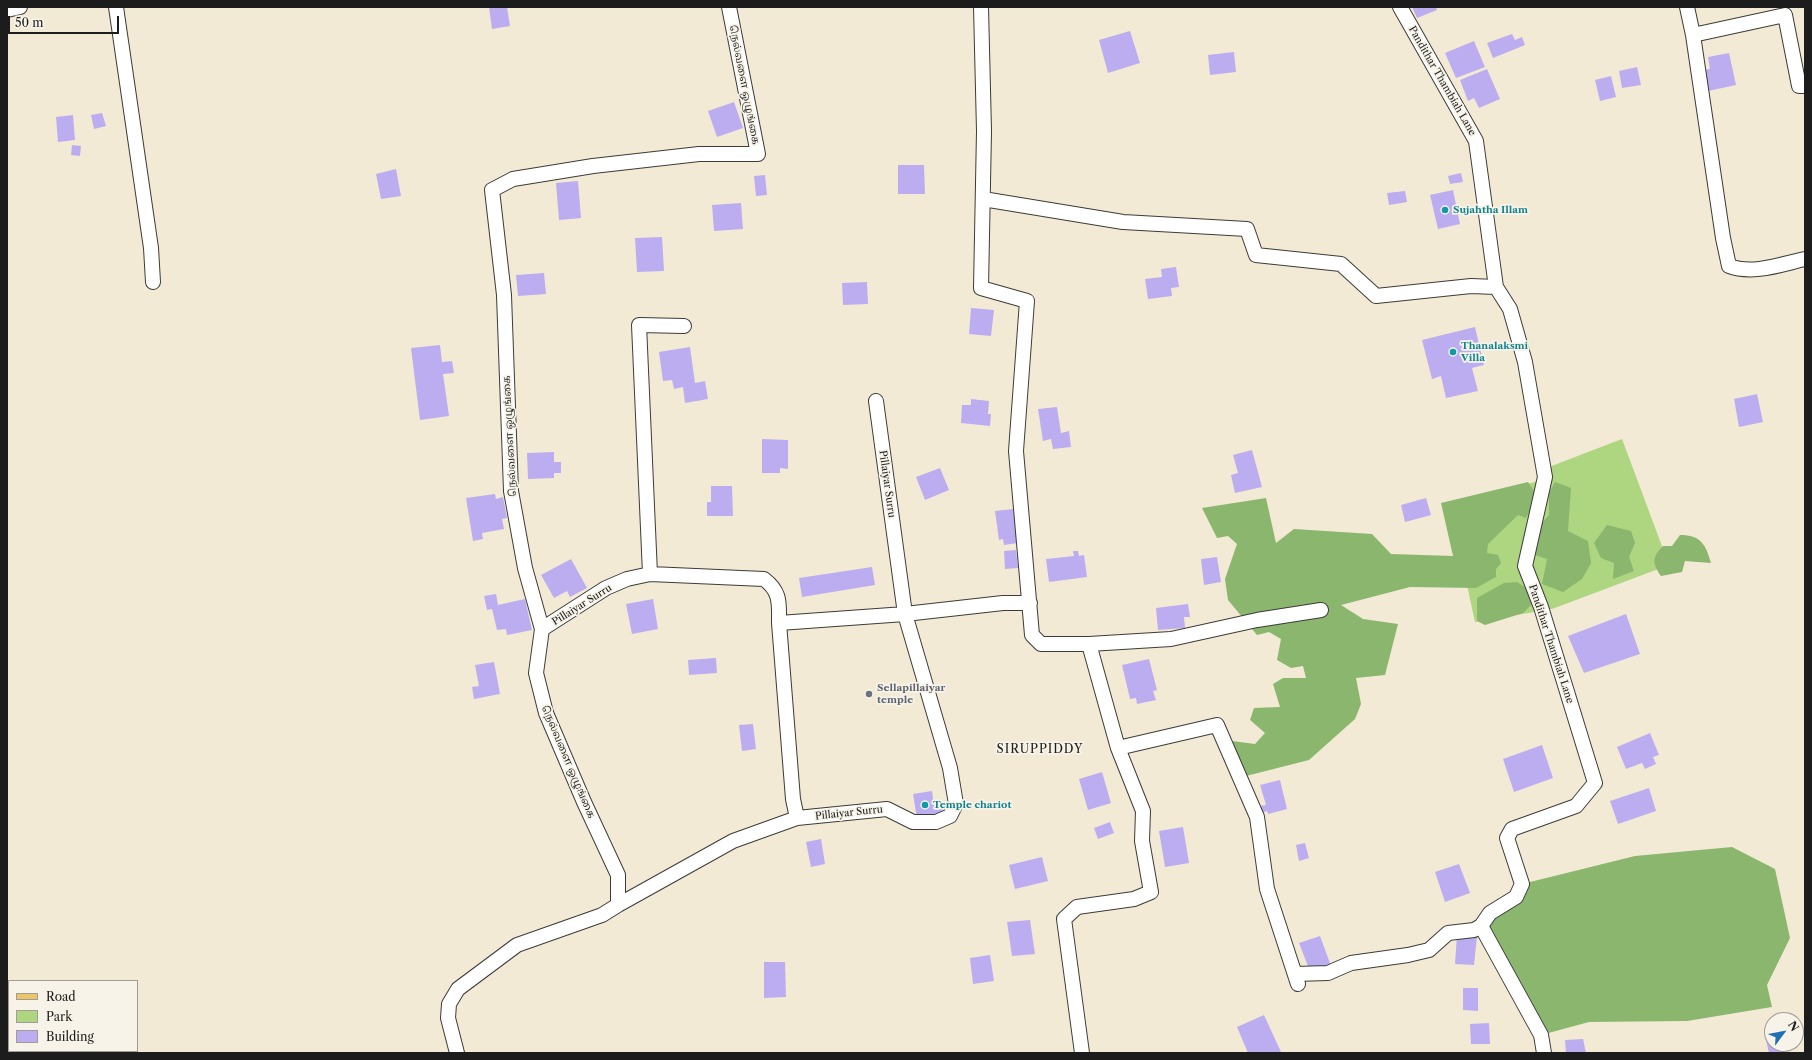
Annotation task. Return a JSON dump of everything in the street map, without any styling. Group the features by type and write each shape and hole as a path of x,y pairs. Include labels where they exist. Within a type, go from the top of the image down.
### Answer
{"street":[{"path":"7,10 20,7"},
{"path":"116,7 151,248 153,282"},
{"name":"நெல்வளை ஒழுங்கை","path":"618,905 618,876 584,802 546,713 536,673 542,630 525,568 511,492 504,296 492,190 513,179 593,166 699,154 758,154 729,7"},
{"path":"981,7 984,131 981,288 1028,301 1016,451 1032,635 1041,644 1089,644 1171,640 1257,620 1321,610"},
{"name":"Pandithar Thambiah Lane","path":"1400,7 1476,141 1496,287 1510,309 1525,362 1544,478 1525,566 1541,607 1594,783 1576,806 1512,829 1507,838 1522,884 1516,897 1490,913 1481,926"},
{"path":"1687,7 1693,35 1722,238 1729,266 1736,269 1764,268 1805,259"},
{"path":"1693,35 1785,15 1799,86 1805,86"},
{"path":"983,199 1123,222 1247,229 1256,255 1341,264 1376,296 1471,286 1496,287"},
{"path":"650,574 640,325 684,326"},
{"name":"Pillaiyar Surru","path":"618,905 733,841 797,818 887,809 913,822 936,822 950,816 956,804 950,768 905,614 876,401"},
{"name":"Pillaiyar Surru","path":"542,630 606,588 627,579 650,574 764,579 774,586 779,598 779,623 793,799 797,818"},
{"path":"779,623 905,614 1003,603 1030,603"},
{"path":"1082,1053 1064,919 1077,908 1134,899 1151,892 1142,841 1143,811 1118,748 1089,644"},
{"path":"1118,748 1217,724 1256,817 1267,889 1296,979 1328,973 1351,963 1408,955 1429,950 1448,933 1474,930 1481,926 1541,1035 1544,1053"},
{"path":"457,1053 448,1018 449,1004 458,989 518,944 602,915 618,905"}],"green space":[{"path":"1622,439 1669,565 1552,609 1475,622 1449,502 1535,482 1549,467"},
{"path":"1528,482 1537,496 1526,518 1518,515 1488,544 1487,553 1498,555 1501,563 1496,569 1496,577 1476,588 1410,587 1341,605 1363,619 1398,624 1385,675 1356,678 1361,704 1355,719 1309,760 1246,776 1232,741 1255,744 1265,733 1250,720 1254,708 1280,707 1273,684 1283,678 1306,678 1303,666 1291,668 1277,660 1281,639 1269,632 1257,635 1228,600 1225,579 1237,544 1228,536 1217,538 1202,508 1266,498 1276,543 1294,529 1372,534 1391,554 1453,556 1441,503"},
{"path":"1555,482 1571,488 1568,531 1588,541 1591,563 1582,579 1563,592 1542,584 1547,559 1535,555 1537,529 1549,515 1549,493"},
{"path":"1607,525 1631,531 1635,543 1629,557 1634,571 1613,579 1614,563 1601,558 1594,543"},
{"path":"1680,535 1687,535 1702,542 1711,563 1685,561 1682,572 1661,576 1655,564 1655,557 1663,546 1672,546"},
{"path":"1517,582 1529,590 1532,604 1523,613 1485,625 1477,621 1477,598 1504,583"},
{"path":"1732,847 1775,869 1790,938 1767,985 1772,1007 1687,1021 1589,1022 1541,1035 1481,926 1522,884 1635,856"}],"building":[{"path":"489,7 507,7 510,26 492,29"},
{"path":"1412,7 1436,7 1437,10 1417,18"},
{"path":"1130,31 1140,63 1108,73 1099,40"},
{"path":"1512,34 1515,40 1522,37 1525,45 1493,58 1487,43"},
{"path":"1474,41 1485,67 1456,78 1445,53"},
{"path":"1234,52 1236,72 1210,75 1208,55"},
{"path":"1729,53 1736,85 1708,91 1703,70 1710,69 1708,57"},
{"path":"1637,67 1641,85 1622,88 1619,71"},
{"path":"1487,69 1500,99 1479,108 1474,98 1468,101 1460,80"},
{"path":"1611,76 1616,97 1600,101 1595,80"},
{"path":"734,102 743,128 717,137 708,111"},
{"path":"102,113 106,126 94,129 91,115"},
{"path":"73,115 75,140 58,142 56,117"},
{"path":"72,145 81,146 80,156 71,155"},
{"path":"898,165 924,165 925,194 898,194"},
{"path":"396,169 401,196 381,199 376,174"},
{"path":"1461,173 1463,182 1450,184 1448,176"},
{"path":"765,175 767,195 756,196 754,176"},
{"path":"578,181 581,218 559,220 556,183"},
{"name":"Sujahtha Illam","path":"1453,190 1460,224 1438,229 1430,195"},
{"path":"1405,191 1407,202 1389,205 1387,193"},
{"path":"741,203 743,229 714,231 712,205"},
{"path":"662,237 664,271 637,272 635,238"},
{"path":"1176,267 1179,287 1171,288 1172,296 1148,299 1145,279 1162,277 1161,269"},
{"path":"544,273 546,294 518,296 516,275"},
{"path":"867,282 868,304 843,305 842,283"},
{"path":"971,308 994,310 991,336 969,334"},
{"name":"Thanalaksmi Villa","path":"1475,327 1484,365 1472,368 1478,391 1446,398 1441,376 1432,379 1422,340"},
{"path":"440,345 442,362 452,361 454,373 443,374 449,416 420,420 411,348"},
{"path":"690,347 695,383 705,381 708,399 685,403 683,387 674,389 672,380 663,381 659,352"},
{"path":"1757,394 1763,422 1739,427 1734,399"},
{"path":"971,399 989,401 988,414 991,414 990,426 961,423 962,405 971,405"},
{"path":"1057,407 1061,433 1069,431 1071,447 1053,449 1051,439 1043,441 1038,409"},
{"path":"762,439 788,440 788,469 780,468 780,473 762,473"},
{"path":"1252,450 1262,487 1235,493 1231,475 1238,473 1233,455"},
{"path":"554,452 554,462 561,462 561,473 554,473 554,478 528,479 527,453"},
{"path":"940,468 949,490 925,500 916,477"},
{"path":"711,486 732,486 733,516 707,516 707,502 711,502"},
{"path":"495,494 496,499 503,497 507,518 502,519 504,529 482,533 483,539 473,541 466,498"},
{"path":"1426,498 1431,515 1405,522 1401,505"},
{"path":"1013,509 1018,543 1004,545 1003,539 999,540 995,511"},
{"path":"1016,550 1018,568 1005,569 1004,551"},
{"path":"1073,551 1078,551 1079,556 1084,555 1087,577 1049,582 1046,559 1074,556"},
{"path":"1217,557 1221,582 1204,585 1201,559"},
{"path":"571,559 587,588 570,597 567,591 554,598 541,575"},
{"path":"872,567 875,585 802,597 799,578"},
{"path":"496,594 498,605 525,599 532,630 507,635 506,629 497,630 492,609 487,610 484,596"},
{"path":"653,599 658,629 632,634 626,604"},
{"path":"1188,604 1190,617 1184,617 1185,628 1158,630 1156,608"},
{"path":"1626,614 1640,654 1584,673 1568,636"},
{"path":"716,658 717,673 689,675 688,660"},
{"path":"1149,659 1157,690 1153,691 1156,700 1137,704 1136,698 1130,699 1122,665"},
{"path":"494,662 500,694 474,699 472,687 479,686 475,665"},
{"path":"753,724 756,749 742,751 739,725"},
{"path":"1650,733 1659,755 1653,757 1656,764 1645,769 1642,763 1626,769 1617,747"},
{"path":"1542,745 1553,778 1514,792 1503,759"},
{"path":"1102,772 1111,803 1088,810 1079,779"},
{"path":"1280,780 1287,809 1268,814 1267,811 1261,813 1259,806 1266,805 1260,785"},
{"path":"1649,788 1656,811 1618,824 1610,801"},
{"name":"Temple chariot","path":"932,791 934,806 945,804 946,815 917,819 913,794"},
{"path":"1110,822 1114,833 1098,839 1094,828"},
{"path":"1183,827 1189,863 1165,867 1159,831"},
{"path":"821,839 825,864 811,867 806,842"},
{"path":"1305,843 1309,858 1299,861 1296,845"},
{"path":"1042,857 1048,881 1015,889 1009,865"},
{"path":"1459,864 1470,893 1445,902 1435,872"},
{"path":"1030,920 1035,954 1012,956 1007,922"},
{"path":"1457,934 1477,936 1474,965 1455,964"},
{"path":"1320,936 1331,966 1311,974 1299,943"},
{"path":"990,955 994,981 973,984 970,958"},
{"path":"764,962 785,962 786,997 764,998"},
{"path":"1463,988 1478,988 1478,1011 1463,1010"},
{"path":"1264,1015 1281,1052 1248,1053 1237,1027"},
{"path":"1489,1023 1490,1044 1471,1044 1470,1024"},
{"path":"1583,1039 1586,1053 1566,1053 1565,1040"},
{"path":"1769,1052 1789,1053 1769,1053"}],"place":[{"name":"Sujahtha Illam","path":"1445,210"},
{"name":"Thanalaksmi Villa","path":"1453,352"},
{"name":"Sellapillaiyar temple","path":"869,694"},
{"name":"Temple chariot","path":"925,805"}],"district":[{"name":"SIRUPPIDDY","path":"1040,750"}]}
